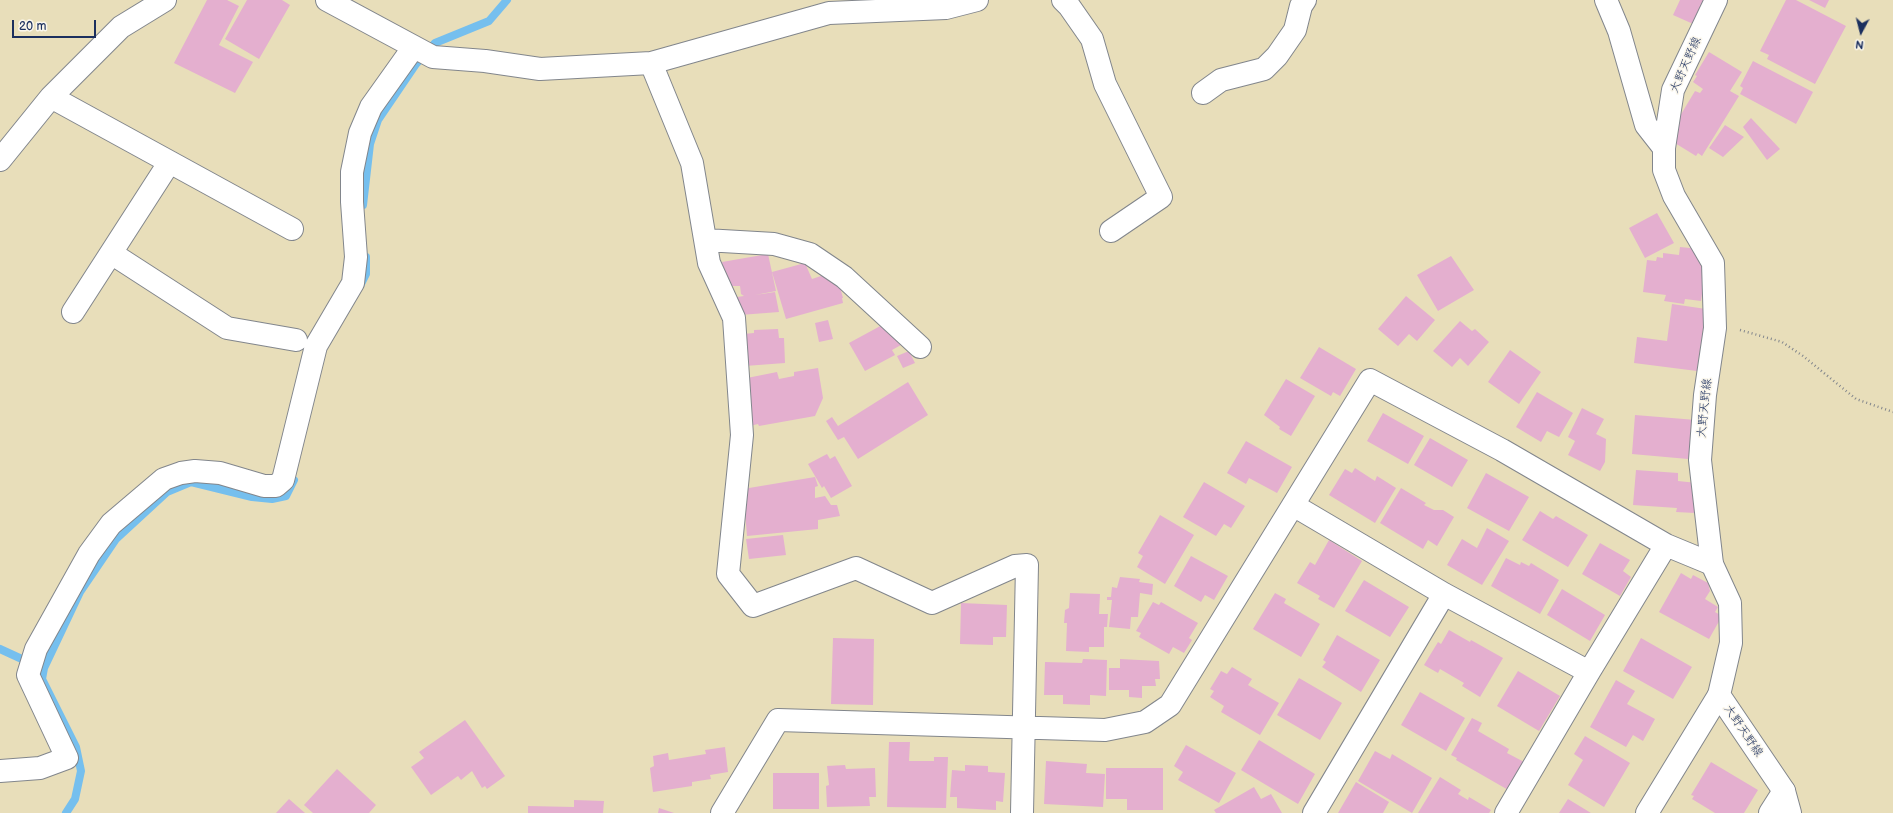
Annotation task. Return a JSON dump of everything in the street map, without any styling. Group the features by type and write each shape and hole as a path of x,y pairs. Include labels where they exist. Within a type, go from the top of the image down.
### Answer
{"street":[{"path":"0,160 51,97 121,26 165,0"},
{"path":"327,0 422,52 540,69 651,63 829,13 946,8 977,0"},
{"path":"1063,0 1069,6 1092,39 1105,84 1161,197 1111,231"},
{"path":"1203,93 1221,80 1264,69 1277,56 1295,30 1301,6 1305,0"},
{"path":"1606,0 1619,31 1646,126 1664,148"},
{"name":"大野天野線","path":"1716,0 1673,90 1664,148 1664,170 1674,196 1713,263 1715,328 1705,395 1700,460 1712,564 1730,603 1731,643 1719,695 1784,791 1790,813"},
{"path":"0,772 40,768 67,758 28,675 36,649 89,554 111,524 164,479 181,473 195,471 220,473 264,486 276,486 283,480 316,346 354,282 356,258 352,172 360,134 371,106 422,52"},
{"path":"651,63 692,163 708,263 734,318 742,435 728,574 753,606 856,568 932,603 1015,566 1027,565 1022,813"},
{"path":"51,97 169,163 292,229"},
{"path":"73,312 169,163"},
{"path":"705,240 774,244 810,254 844,277 920,347"},
{"path":"111,253 227,328 296,340"},
{"path":"722,813 778,720 1105,730 1145,722 1170,705 1370,380 1502,450 1666,545 1712,564"},
{"path":"1293,506 1444,594 1588,672"},
{"path":"1506,813 1588,672 1666,545"},
{"path":"1314,813 1444,594"},
{"path":"1647,813 1719,695"},
{"path":"1770,813 1784,791"}],"path":[{"path":"1715,328 1745,330 1782,342 1803,356 1856,399 1893,412"}],"building":[{"path":"207,0 227,0 239,6 219,45 253,62 235,93 174,63"},
{"path":"247,0 282,0 290,5 259,59 225,39"},
{"path":"1680,0 1713,0 1700,27 1673,15"},
{"path":"1786,0 1796,0 1846,26 1815,84 1767,59 1769,55 1760,51"},
{"path":"1809,0 1829,0 1825,8"},
{"path":"1709,52 1742,72 1730,91 1739,96 1702,156 1698,153 1696,156 1670,140 1680,123 1677,121 1695,91 1700,93 1703,89 1693,82 1697,76 1695,75"},
{"path":"1753,61 1813,92 1796,124 1740,94 1743,88 1740,86"},
{"path":"1751,118 1780,149 1767,160 1743,127"},
{"path":"1725,125 1744,137 1723,157 1709,148"},
{"path":"1657,213 1674,243 1645,258 1629,228"},
{"path":"1680,247 1700,249 1707,259 1701,301 1685,299 1684,304 1664,301 1666,295 1643,292 1647,260 1656,261 1657,257 1663,258 1663,253 1679,255"},
{"path":"768,254 776,291 755,295 775,292 779,312 740,315 737,297 744,296 741,294 740,286 731,286 731,283 726,283 722,262"},
{"path":"1451,256 1474,290 1438,311 1417,275"},
{"path":"805,263 812,279 830,273 837,276 843,303 786,319 772,272"},
{"path":"1406,296 1435,320 1417,341 1409,334 1398,346 1378,329"},
{"path":"1672,304 1706,309 1697,371 1634,363 1637,337 1667,341"},
{"path":"828,320 833,339 819,342 815,323"},
{"path":"1460,321 1472,331 1475,329 1489,342 1468,366 1460,358 1452,367 1433,351"},
{"path":"884,324 890,324 901,345 892,350 895,355 865,371 849,343"},
{"path":"778,329 779,338 784,338 785,363 745,366 743,334 754,333 754,330"},
{"path":"1319,347 1356,369 1340,396 1333,392 1331,396 1300,378"},
{"path":"1510,350 1541,372 1519,404 1488,382"},
{"path":"909,351 915,363 903,368 897,356"},
{"path":"818,368 823,398 815,416 759,426 758,424 750,426 742,379 777,372 779,379 794,376 794,372"},
{"path":"1286,379 1315,396 1291,436 1279,429 1280,427 1264,415"},
{"path":"908,382 928,415 858,459 844,437 838,440 826,421 832,417 838,426"},
{"path":"1537,392 1573,413 1559,437 1547,431 1541,442 1516,427"},
{"path":"1582,408 1604,419 1596,434 1606,439 1605,462 1600,471 1568,455 1575,441 1568,437"},
{"path":"1383,413 1424,436 1408,464 1367,441"},
{"path":"1635,415 1696,420 1688,459 1632,454"},
{"path":"1430,438 1468,460 1452,487 1414,465"},
{"path":"1246,441 1292,467 1277,493 1249,478 1246,484 1227,473"},
{"path":"827,454 830,459 835,456 852,486 831,498 824,486 822,488 808,464"},
{"path":"1355,468 1375,481 1377,476 1396,488 1375,523 1329,495 1345,469 1352,473"},
{"path":"1636,470 1678,473 1678,481 1697,483 1695,513 1676,512 1677,508 1633,505"},
{"path":"1486,473 1529,497 1509,531 1467,508"},
{"path":"815,477 818,486 815,487 815,498 825,496 831,505 837,505 840,516 818,520 818,529 747,536 743,489"},
{"path":"1204,482 1245,506 1231,528 1224,524 1216,536 1183,517"},
{"path":"1401,488 1426,503 1424,505 1434,510 1443,510 1454,517 1437,546 1428,540 1423,549 1380,523"},
{"path":"1540,511 1553,519 1556,516 1588,535 1568,567 1522,540"},
{"path":"1160,515 1194,535 1165,584 1137,567 1143,556 1138,553"},
{"path":"1487,528 1509,541 1482,585 1447,565 1462,539 1477,548"},
{"path":"783,535 786,555 749,559 746,539"},
{"path":"1329,540 1362,561 1334,608 1318,599 1320,596 1297,583 1310,562 1315,565"},
{"path":"1600,543 1630,560 1623,571 1631,577 1620,596 1582,574"},
{"path":"1191,556 1228,576 1214,600 1205,595 1201,602 1174,586"},
{"path":"1506,558 1520,565 1521,562 1529,566 1531,563 1559,580 1540,614 1491,586"},
{"path":"1681,573 1691,579 1693,575 1708,583 1710,591 1705,599 1718,607 1715,612 1722,616 1709,639 1659,612"},
{"path":"1120,577 1140,579 1139,582 1153,584 1152,595 1140,593 1138,617 1131,617 1130,629 1109,627 1112,600 1107,600 1107,597 1111,597 1112,587 1117,588"},
{"path":"1364,580 1409,607 1390,637 1345,611"},
{"path":"1562,589 1605,615 1590,641 1547,615"},
{"path":"1070,593 1100,594 1099,614 1108,614 1107,627 1104,627 1104,647 1089,647 1089,652 1066,651 1067,623 1064,623 1065,610 1069,608"},
{"path":"1275,593 1286,599 1284,603 1320,624 1301,657 1253,629"},
{"path":"1153,602 1159,605 1161,602 1198,623 1189,638 1192,640 1184,653 1173,647 1169,654 1139,637 1141,633 1136,631"},
{"path":"961,603 1007,605 1006,637 993,637 993,645 960,644"},
{"path":"1449,630 1470,642 1471,640 1503,658 1480,697 1462,686 1464,683 1440,669 1438,673 1424,665 1438,642 1441,644"},
{"path":"1337,635 1380,660 1361,692 1322,667 1326,662 1323,660"},
{"path":"833,638 874,639 873,705 831,704"},
{"path":"1641,638 1692,667 1673,699 1623,671"},
{"path":"1083,659 1107,660 1106,696 1090,695 1090,705 1063,704 1063,695 1044,695 1045,662 1082,663"},
{"path":"1120,659 1159,661 1160,679 1155,679 1156,686 1142,686 1142,698 1129,697 1129,690 1109,690 1109,668 1120,668"},
{"path":"1232,667 1252,679 1248,685 1279,703 1260,735 1221,712 1224,706 1210,697 1214,691 1210,689 1221,671 1227,674"},
{"path":"1518,671 1560,696 1539,731 1497,706"},
{"path":"1299,678 1342,703 1320,740 1277,715"},
{"path":"1616,680 1635,691 1627,704 1655,719 1643,741 1633,735 1626,747 1590,727"},
{"path":"1420,692 1465,718 1446,751 1401,725"},
{"path":"1472,718 1482,723 1478,731 1509,749 1507,753 1526,763 1510,791 1456,760 1457,758 1451,755"},
{"path":"465,720 505,776 487,789 485,786 482,788 472,771 461,780 458,776 431,795 411,767 424,758 419,752"},
{"path":"1585,736 1630,763 1604,807 1568,785 1583,760 1574,754"},
{"path":"1259,740 1315,774 1298,804 1241,770"},
{"path":"889,742 910,742 909,761 934,761 934,757 948,757 946,808 887,807"},
{"path":"1186,745 1236,773 1219,803 1178,780 1183,772 1174,766"},
{"path":"725,747 728,772 710,775 711,779 692,782 692,786 653,792 650,768 654,766 653,756 668,753 669,760 706,754 705,750"},
{"path":"1375,751 1390,759 1392,754 1432,778 1412,813 1358,781"},
{"path":"1046,761 1087,764 1086,773 1105,774 1103,807 1044,804"},
{"path":"1711,762 1758,790 1744,813 1715,813 1692,799 1694,796 1691,795"},
{"path":"845,765 846,769 875,768 876,797 869,797 870,806 827,807 826,786 829,785 827,766"},
{"path":"965,765 988,766 988,772 1005,773 1003,802 996,801 996,810 957,808 957,797 950,797 952,770 965,771"},
{"path":"1106,768 1163,768 1163,810 1127,810 1127,799 1106,799"},
{"path":"337,769 376,805 369,813 313,813 304,805"},
{"path":"773,773 819,773 819,809 773,809"},
{"path":"1440,777 1461,790 1458,794 1468,800 1469,797 1491,810 1489,813 1418,813"},
{"path":"1356,782 1389,802 1383,813 1338,813"},
{"path":"1254,787 1261,799 1271,794 1282,813 1216,813 1214,810"},
{"path":"289,799 305,813 276,813"},
{"path":"1568,799 1591,813 1559,813"},
{"path":"574,800 604,801 603,813 528,813 528,806 574,807"},
{"path":"659,808 674,813 658,813"}],"waterway":[{"path":"363,205 370,144 378,120 416,64 435,43 489,21 507,0"},
{"path":"360,286 366,274 366,257"},
{"path":"66,813 75,799 81,771 76,747 42,679 44,668 80,592 116,539 167,492 191,482 252,497 272,499 286,496 294,480"},
{"path":"0,649 24,660"}]}
